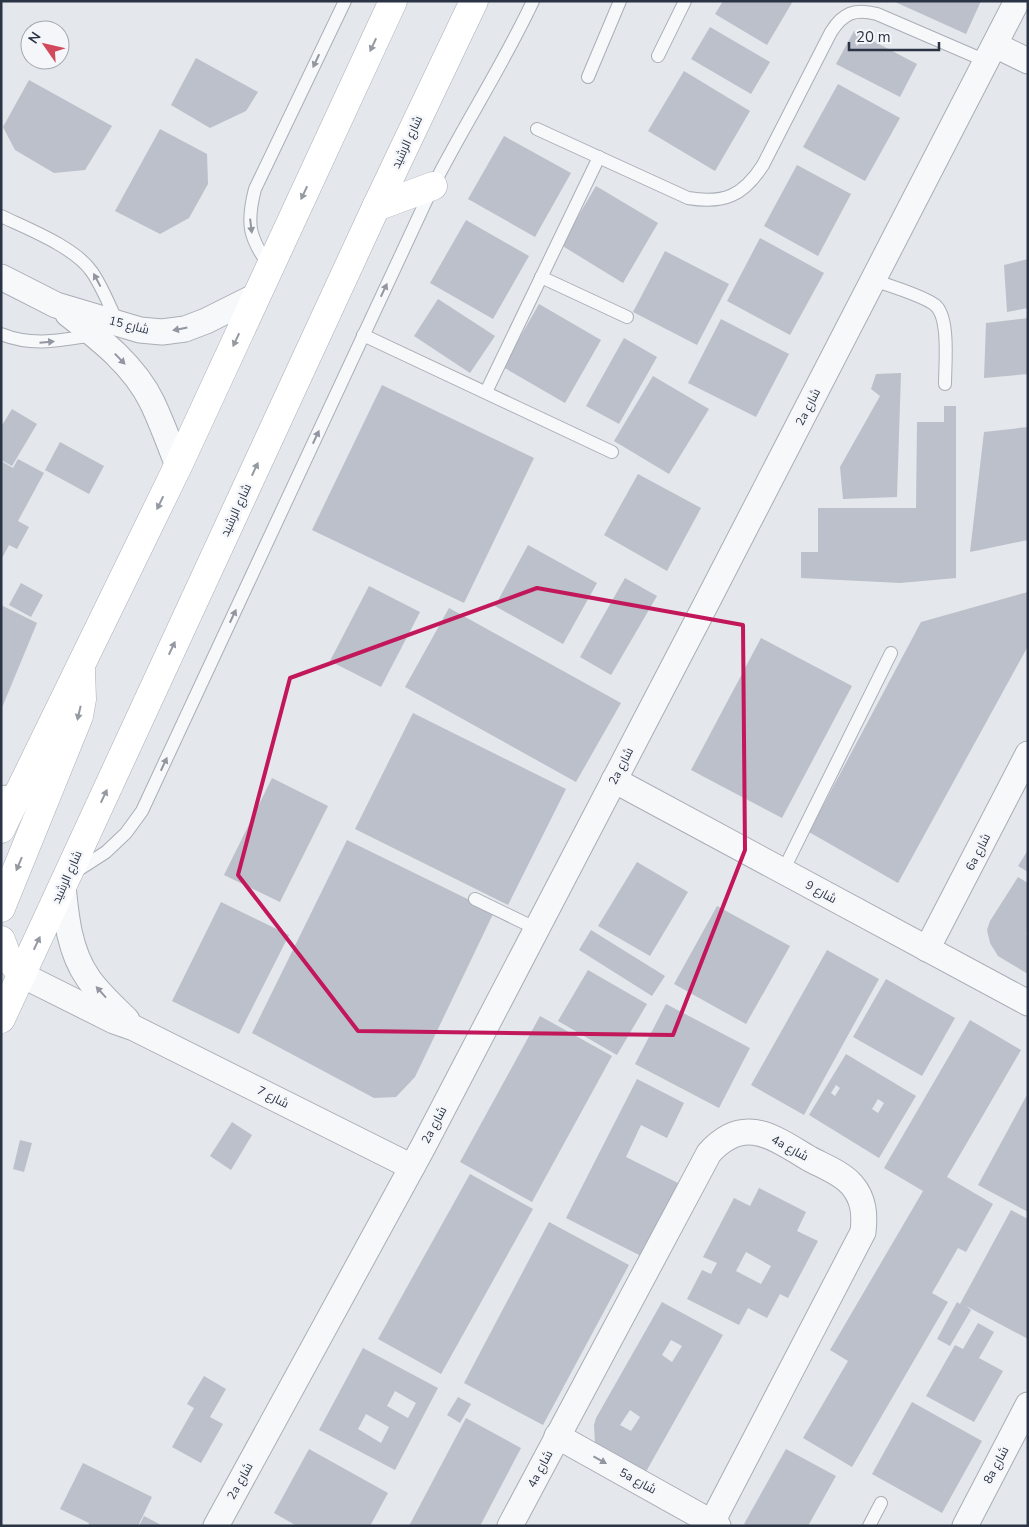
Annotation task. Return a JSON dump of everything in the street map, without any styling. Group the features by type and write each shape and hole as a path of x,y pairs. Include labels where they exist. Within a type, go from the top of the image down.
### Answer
{"main road":[{"path":"1,829 10,792 80,665 178,466 393,1"},
{"name":"شارع الرشيد","path":"1,1019 376,207 474,1"},
{"path":"376,207 433,186"},
{"path":"1,908 79,716 82,699 80,665"},
{"path":"1,940 7,956 22,975"}],"street":[{"name":"2a شارع","path":"216,1526 412,1167 537,930 1017,1"},
{"path":"991,53 1028,61"},
{"name":"شارع 15","path":"1,277 56,305 147,331 162,332 185,329 206,321 256,296"},
{"name":"شارع 15","path":"56,305 94,334 119,357 137,378 147,393 159,418 178,466"},
{"name":"6a شارع","path":"927,949 1028,754"},
{"name":"شارع 9","path":"614,780 1028,1003"},
{"name":"شارع 7","path":"65,881 66,917 74,948 87,977 134,1028"},
{"name":"شارع 7","path":"22,975 114,1021 134,1028 412,1167"},
{"name":"4a شارع","path":"510,1526 708,1153 728,1136 742,1132 757,1132 771,1136 852,1185 861,1199 865,1215 864,1232 713,1525"},
{"name":"8a شارع","path":"965,1526 1028,1405"},
{"name":"5a شارع","path":"557,1436 713,1525"}],"lane":[{"path":"270,267 258,250 251,230 250,210 255,189 345,1"},
{"path":"65,881 106,852 126,833 142,811 433,186 498,70 532,1"},
{"path":"588,77 620,1"},
{"path":"658,56 685,1"},
{"path":"538,129 688,198 705,201 723,199 740,192 753,180 763,165 836,23 845,16 866,11 991,53"},
{"path":"486,392 599,157"},
{"path":"1,216 66,248 85,263 98,282 118,324"},
{"path":"541,277 627,317"},
{"path":"873,280 928,300 940,310 944,324 945,384"},
{"path":"1,334 23,341 38,343 94,334"},
{"path":"363,335 612,452"},
{"path":"783,871 891,653"},
{"path":"475,899 537,930"},
{"path":"869,1526 880,1503"}],"highlighted area":[{"path":"537,588 743,625 745,850 673,1035 358,1031 238,875 290,678"}],"building":[{"path":"723,1 793,1 767,45 715,14"},
{"path":"893,1 981,1 966,34"},
{"path":"710,27 770,62 751,94 691,59"},
{"path":"854,31 917,64 900,97 836,64"},
{"path":"196,58 258,92 246,111 210,128 171,105"},
{"path":"684,71 750,111 715,171 648,131"},
{"path":"29,80 112,126 85,170 54,173 15,150 3,127"},
{"path":"838,84 900,118 865,181 803,147"},
{"path":"160,129 207,154 208,184 189,218 160,234 115,211"},
{"path":"504,136 571,173 535,237 468,199"},
{"path":"797,165 851,194 818,256 764,226"},
{"path":"596,186 658,223 623,283 561,245"},
{"path":"466,220 529,256 493,319 430,283"},
{"path":"760,238 824,273 790,335 727,301"},
{"path":"665,251 729,284 697,345 633,312"},
{"path":"1028,259 1028,308 1007,312 1004,265"},
{"path":"438,299 495,336 470,373 414,336"},
{"path":"539,304 601,340 565,403 503,367"},
{"path":"1028,318 1028,374 984,378 986,323"},
{"path":"721,319 789,354 756,417 688,383"},
{"path":"624,338 657,357 619,424 586,406"},
{"path":"901,373 897,497 843,499 840,467 880,396 871,389 876,374"},
{"path":"653,376 709,409 669,474 614,441"},
{"path":"382,385 534,458 464,603 312,530"},
{"path":"944,406 956,406 956,578 900,583 801,578 801,552 818,552 818,508 916,508 917,422 944,422"},
{"path":"12,409 37,424 12,466 1,460 1,427"},
{"path":"1028,427 1028,540 970,552 984,432"},
{"path":"60,442 104,466 89,494 45,470"},
{"path":"18,459 44,473 18,521 29,527 17,549 9,545 1,560 1,461 13,468"},
{"path":"638,474 701,508 667,571 604,535"},
{"path":"528,545 597,583 563,644 495,606"},
{"path":"625,578 657,596 611,675 580,657"},
{"path":"21,583 43,595 31,617 9,605"},
{"path":"369,586 420,612 381,687 330,661"},
{"path":"1028,592 1028,646 898,883 809,832 921,622"},
{"path":"1,605 37,623 1,710"},
{"path":"449,608 621,703 576,782 405,687"},
{"path":"761,638 852,686 782,818 691,770"},
{"path":"413,713 566,789 508,905 355,829"},
{"path":"272,778 328,806 280,902 224,875"},
{"path":"347,840 494,912 415,1077 396,1097 374,1098 252,1033"},
{"path":"1028,850 1028,872 1018,866"},
{"path":"637,862 688,892 650,956 598,926"},
{"path":"1018,877 1028,883 1028,931 1026,934 1028,935 1028,974 998,956 990,943 987,930 990,921"},
{"path":"221,902 289,935 239,1034 172,1001"},
{"path":"717,906 790,946 746,1024 674,984"},
{"path":"591,930 665,976 652,996 579,950"},
{"path":"827,950 879,979 804,1115 751,1085"},
{"path":"588,970 647,1004 617,1055 558,1021"},
{"path":"886,979 955,1018 922,1076 853,1037"},
{"path":"666,1004 750,1048 719,1108 635,1064"},
{"path":"540,1016 612,1056 532,1202 460,1162"},
{"path":"970,1020 1021,1050 947,1177 993,1204 966,1252 958,1248 932,1293 948,1302 852,1467 803,1438 848,1361 830,1350 923,1191 884,1168"},
{"path":"846,1054 916,1096 879,1158 809,1115","holes":["836,1085 840,1088 835,1096 831,1093","878,1099 884,1103 878,1113 872,1109"]},
{"path":"637,1079 684,1103 667,1138 641,1125 626,1157 680,1184 643,1257 566,1218"},
{"path":"1028,1093 1028,1212 978,1185"},
{"path":"232,1122 252,1135 231,1170 210,1156"},
{"path":"20,1140 32,1143 24,1172 13,1169"},
{"path":"470,1174 533,1209 441,1374 378,1339"},
{"path":"759,1188 806,1212 797,1231 818,1241 788,1298 780,1294 767,1318 748,1308 739,1325 687,1299 702,1270 711,1274 717,1263 703,1257 734,1198 750,1206","holes":["746,1252 771,1266 761,1284 736,1271"]},
{"path":"1011,1210 1028,1219 1028,1339 966,1306 971,1310 950,1346 937,1339 957,1302 960,1304"},
{"path":"549,1222 629,1265 543,1425 464,1383"},
{"path":"662,1302 723,1335 643,1477 595,1445 594,1425 596,1418","holes":["671,1340 682,1346 672,1362 662,1355","630,1410 640,1417 631,1431 620,1425"]},
{"path":"978,1323 994,1332 979,1358 1003,1371 974,1422 926,1396 955,1345 963,1349"},
{"path":"363,1348 438,1388 395,1470 319,1430","holes":["395,1391 416,1403 408,1418 387,1406","366,1414 389,1427 381,1443 358,1429"]},
{"path":"204,1376 226,1389 210,1417 223,1424 201,1463 172,1447 194,1408 187,1404"},
{"path":"458,1397 471,1404 460,1423 447,1415"},
{"path":"912,1402 982,1441 942,1513 872,1474"},
{"path":"466,1418 521,1448 480,1526 409,1526"},
{"path":"309,1449 388,1493 370,1526 297,1526 274,1513"},
{"path":"786,1449 836,1476 808,1526 748,1526 744,1524"},
{"path":"83,1463 152,1497 138,1526 88,1526 89,1523 60,1509"},
{"path":"144,1516 163,1526 139,1526"}]}
